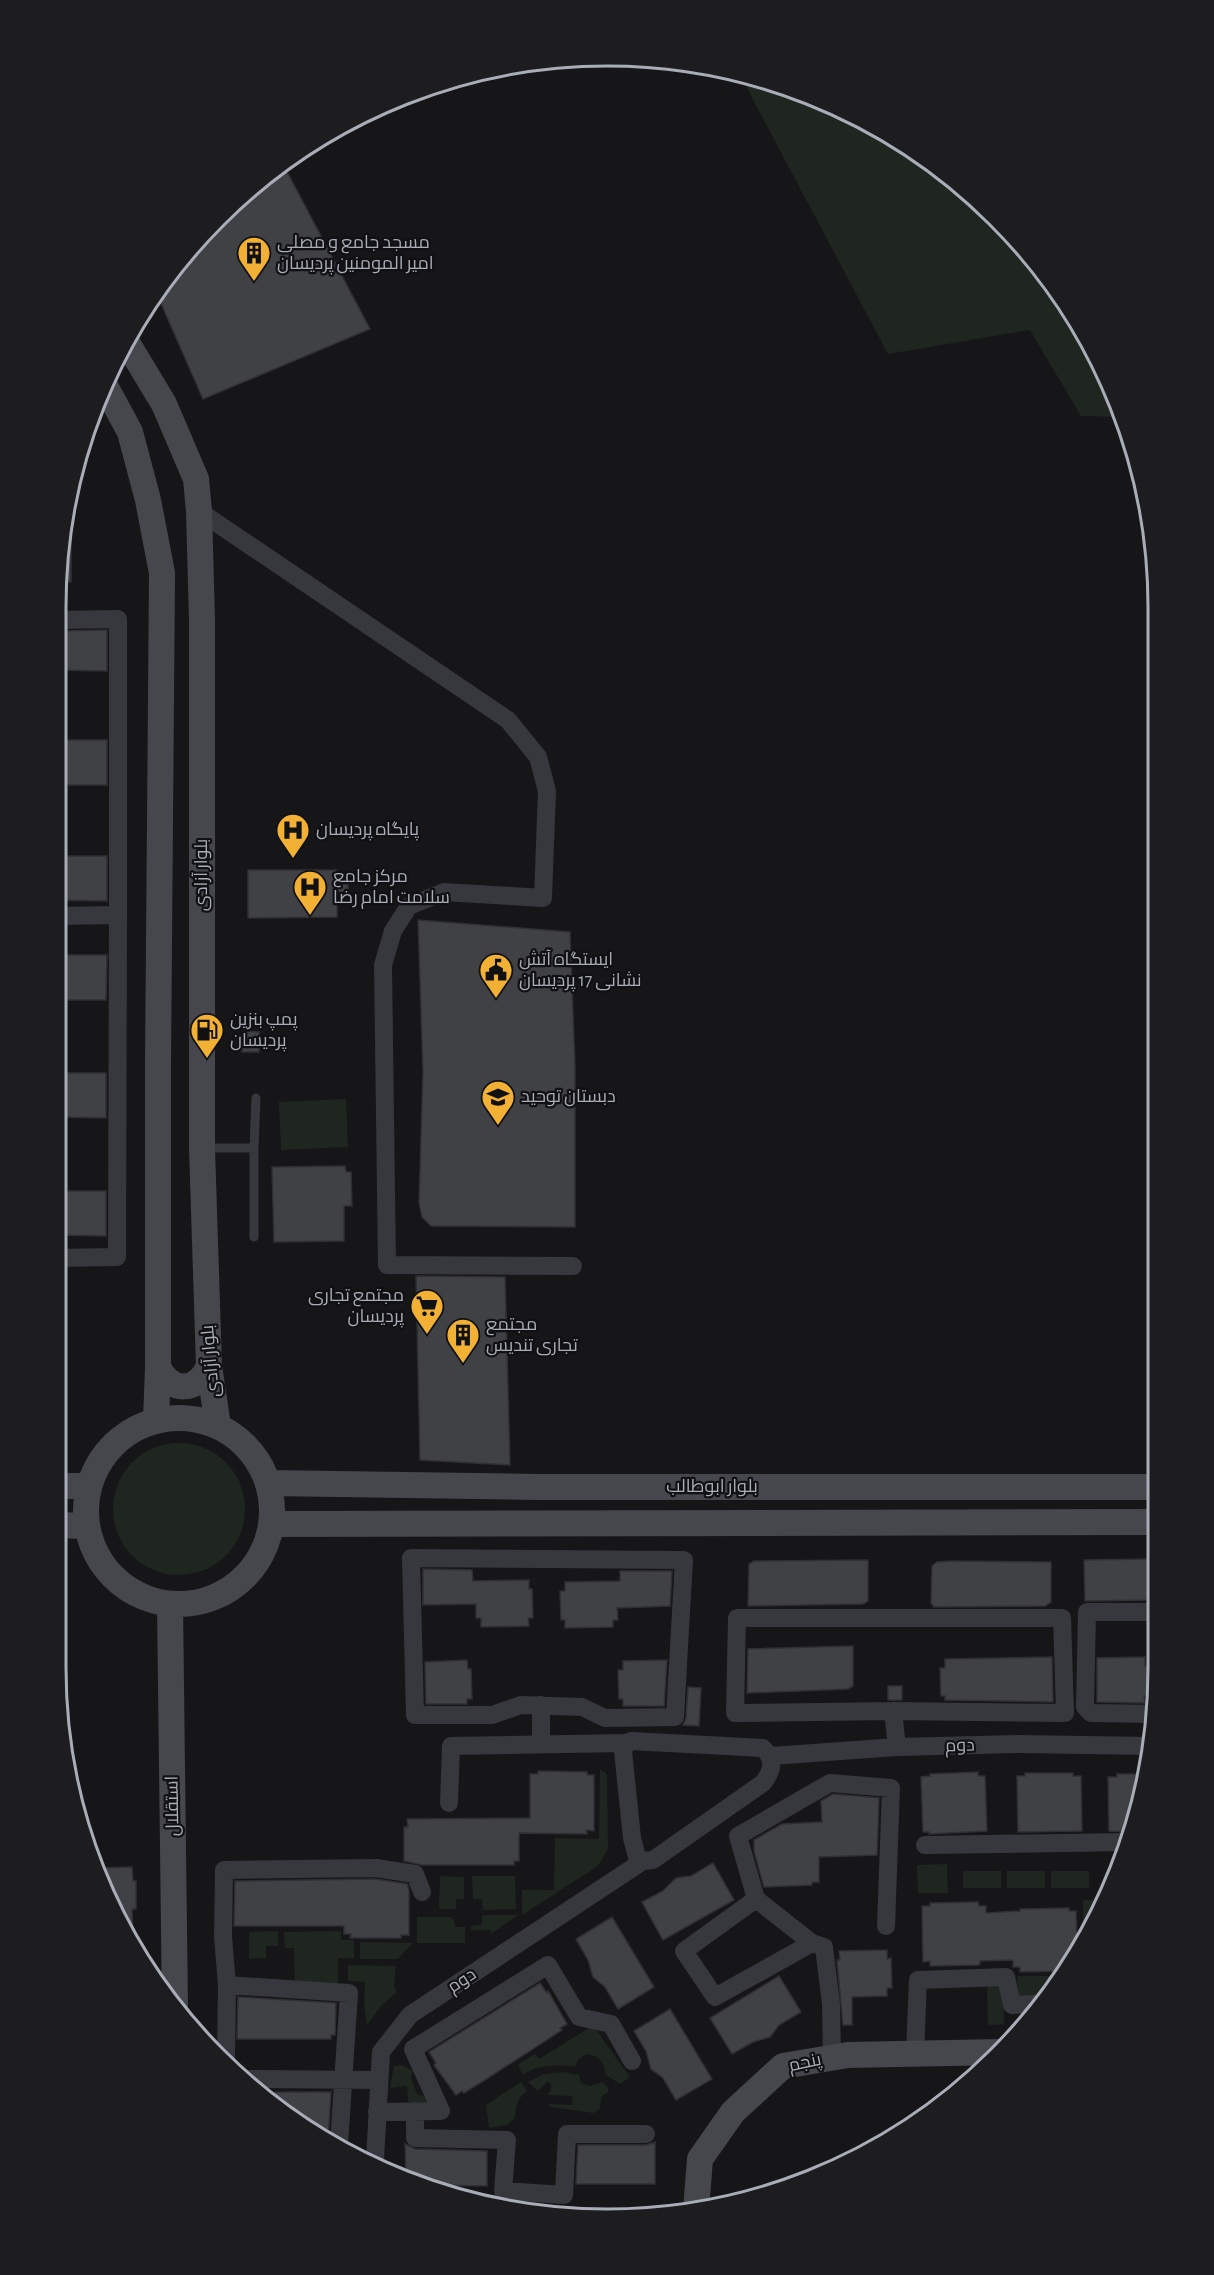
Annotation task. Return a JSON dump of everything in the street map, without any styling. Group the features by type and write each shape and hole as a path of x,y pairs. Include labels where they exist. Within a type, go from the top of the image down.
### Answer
{"main road":[{"name":"بلوار آزادی","path":"131,349 164,404 196,479 199,511 202,608 202,1148 209,1366 218,1426"},
{"path":"110,394 130,432 148,500 162,573 156,1420"},
{"path":"158,1367 163,1377 172,1384 184,1387 195,1384 204,1376 209,1366"},
{"path":"188,1418 218,1426 240,1440 257,1460 268,1483 272,1503 272,1524 264,1551 248,1575 225,1592 208,1599 199,1602 170,1604 147,1598 125,1587 107,1570 94,1549 87,1526 86,1506 89,1486 98,1464 114,1444 133,1430 156,1420 188,1418"},
{"name":"بلوار ابوطالب","path":"268,1483 536,1487 1148,1487"},
{"path":"66,1486 89,1486"},
{"name":"بلوار ابوطالب","path":"272,1524 1148,1522"},
{"path":"66,1526 87,1526"},
{"name":"استقلال","path":"170,1604 175,1993"},
{"name":"پنجم","path":"697,2201 700,2159 733,2112 783,2066 848,2055 989,2052"}],"street":[{"path":"199,511 508,720 538,757 548,791 543,898 444,892 409,906 393,932 383,965 387,1264 573,1266"},
{"path":"66,620 118,619 117,1257 66,1258"},
{"path":"66,916 118,915"},
{"path":"411,1558 684,1560 675,1717 605,1718 582,1707 541,1705 521,1705 492,1715 415,1715 411,1558"},
{"path":"1146,1714 1091,1713 1085,1707 1087,1612 1148,1612"},
{"path":"737,1618 1062,1618 1065,1713 893,1711 735,1713 737,1618"},
{"path":"541,1705 541,1743"},
{"path":"893,1711 897,1748"},
{"path":"449,1803 451,1746 640,1741 763,1748 771,1756"},
{"path":"626,1743 623,1751 632,1838 637,1857 643,1861"},
{"name":"دوم","path":"375,2156 381,2052 410,2015 643,1861 653,1860 763,1783 770,1774 773,1764 771,1756 897,1748 1019,1744 1142,1746"},
{"path":"832,2058 831,2004 824,1947 812,1943 756,1899 738,1836 830,1783 891,1788 886,1926"},
{"path":"926,1845 1119,1842"},
{"path":"226,2053 224,1870 376,1868 415,1874 423,1892"},
{"path":"756,1899 684,1951 715,1997 812,1943"},
{"path":"377,2112 441,2111 413,2049 548,1965 579,2017 611,2024 632,2061"},
{"path":"915,2054 918,1980 1006,1977 1012,2005 1030,2004"},
{"path":"227,1985 349,1994 339,2139"},
{"path":"255,2079 379,2080"},
{"path":"415,2111 415,2138 507,2140 503,2191 564,2195 567,2134 646,2134"}],"lane":[{"path":"254,1237 256,1098"},
{"path":"202,1148 254,1148"}],"shaded area":[{"path":"745,83 814,107 878,138 908,157 964,200 1014,250 1057,306 1092,368 1113,417 1081,416 1030,330 888,354"},
{"path":"346,1099 348,1147 281,1150 279,1102"},
{"path":"179,1443 204,1448 225,1463 240,1484 245,1509 240,1534 225,1555 204,1570 179,1575 154,1570 133,1555 118,1534 113,1509 118,1484 133,1463 154,1448"},
{"path":"600,1769 607,1774 608,1849 598,1866 522,1915 522,1890 554,1890 555,1838 599,1839"},
{"path":"947,1864 948,1893 918,1893 917,1865"},
{"path":"963,1871 1001,1871 1001,1888 963,1888"},
{"path":"1007,1871 1045,1871 1045,1888 1007,1888"},
{"path":"1051,1871 1089,1871 1089,1888 1051,1888"},
{"path":"440,1876 464,1877 464,1899 456,1899 456,1909 439,1909"},
{"path":"472,1876 515,1876 516,1909 483,1910 482,1899 473,1899"},
{"path":"1083,1900 1095,1900 1092,1907 1083,1925"},
{"path":"482,1915 518,1915 491,1934 490,1930 471,1930 471,1926 482,1924"},
{"path":"417,1917 452,1917 455,1927 465,1927 465,1943 417,1943"},
{"path":"278,1931 278,1946 266,1946 266,1958 249,1959 249,1932"},
{"path":"341,1931 341,1940 354,1940 354,1958 338,1958 338,1987 295,1987 294,1948 285,1948 284,1932"},
{"path":"360,1942 413,1943 398,1959 360,1959"},
{"path":"348,1965 396,1966 394,1986 397,1992 380,2007 367,2025 364,2005 365,1982 348,1981"},
{"path":"1017,1976 1052,1976 1034,2000 1018,2000"},
{"path":"987,1985 1003,1987 1004,2024 988,2025"},
{"path":"589,2028 596,2030 630,2077 620,2084 606,2075 603,2064 598,2058 587,2054 579,2058 575,2066 542,2067 523,2075 518,2064 535,2054 539,2059"},
{"path":"402,2065 413,2071 411,2078 417,2094 424,2096 427,2102 408,2102 407,2086 390,2088 394,2066"},
{"path":"564,2072 579,2075 581,2083 590,2086 603,2082 608,2092 601,2097 600,2109 594,2113 550,2107 549,2104 573,2105 572,2096 547,2095 551,2090 551,2084 547,2082 538,2091 528,2082 544,2074"},
{"path":"521,2082 527,2091 521,2096 515,2118 507,2125 489,2128 486,2105"}],"building":[{"name":"مسجد جامع و مصلی امیر المومنین پردیسان","path":"287,171 370,329 203,399 160,302 200,250 224,224"},
{"path":"71,536 71,582 67,582"},
{"path":"107,630 107,671 66,670 66,631"},
{"path":"66,740 107,740 107,785 66,785"},
{"path":"66,856 107,856 107,901 66,900"},
{"path":"248,870 337,870 337,878 348,878 348,892 337,892 337,917 248,918"},
{"path":"418,920 570,932 575,1067 575,1227 431,1226 422,1217 419,1203 423,1072"},
{"path":"66,955 107,955 106,1000 66,1000"},
{"path":"243,1031 259,1032 259,1052 242,1052"},
{"path":"66,1073 106,1073 106,1118 66,1117"},
{"path":"345,1166 346,1172 351,1172 352,1206 344,1206 344,1241 274,1242 272,1167"},
{"path":"66,1191 106,1191 106,1236 66,1235"},
{"name":"مجتمع تجاری تندیس","path":"416,1276 505,1277 510,1465 420,1460"},
{"path":"1148,1559 1148,1600 1085,1601 1084,1560"},
{"path":"868,1560 868,1601 863,1604 748,1606 749,1564 754,1561"},
{"path":"937,1562 1051,1562 1051,1602 1045,1606 934,1607 931,1603 932,1566"},
{"path":"423,1569 472,1570 473,1581 529,1580 529,1589 532,1589 533,1618 528,1618 529,1626 481,1627 481,1618 476,1618 476,1604 423,1605"},
{"path":"620,1571 672,1571 670,1606 617,1608 618,1620 613,1620 613,1627 565,1628 565,1620 561,1620 560,1591 565,1591 565,1582 620,1581"},
{"path":"853,1646 853,1686 848,1689 747,1693 748,1649"},
{"path":"1052,1657 1053,1702 945,1700 945,1696 941,1696 940,1668 945,1668 945,1659"},
{"path":"1145,1657 1145,1666 1148,1668 1145,1703 1097,1702 1097,1658"},
{"path":"467,1660 468,1669 471,1669 472,1699 467,1699 467,1704 426,1704 425,1662"},
{"path":"667,1660 664,1706 623,1706 623,1699 619,1699 618,1670 623,1670 623,1661"},
{"path":"888,1686 902,1686 902,1700 888,1700"},
{"path":"688,1687 701,1688 699,1726 683,1725 686,1718"},
{"path":"538,1771 587,1772 587,1775 594,1775 594,1831 586,1830 587,1834 519,1833 519,1861 514,1861 514,1865 422,1865 404,1861 404,1827 408,1827 407,1819 530,1818 530,1774 538,1774"},
{"path":"978,1772 978,1776 985,1776 987,1831 929,1834 929,1832 923,1832 921,1777 930,1776 930,1774"},
{"path":"1025,1773 1073,1773 1073,1776 1081,1776 1082,1831 1018,1832 1017,1776 1025,1776"},
{"path":"1117,1774 1138,1774 1122,1832 1109,1831 1108,1777 1117,1777"},
{"path":"833,1794 879,1798 877,1855 819,1857 819,1882 812,1882 812,1885 764,1887 754,1851 754,1840 782,1824 822,1822 821,1801"},
{"path":"713,1863 734,1900 663,1940 642,1902 663,1891 676,1878 691,1876"},
{"path":"132,1867 133,1881 136,1881 136,1909 132,1909 133,1928 122,1907 104,1868"},
{"path":"375,1879 407,1884 409,1935 401,1935 401,1938 350,1938 351,1934 344,1934 344,1926 234,1926 235,1881"},
{"path":"978,1902 979,1906 986,1906 986,1913 1020,1911 1020,1909 1069,1908 1069,1911 1076,1911 1077,1937 1055,1971 1020,1972 1020,1967 1013,1967 1013,1960 980,1961 978,1965 930,1966 930,1961 923,1962 922,1906 930,1906 930,1903"},
{"path":"612,1917 654,1987 618,2009 605,1987 593,1977 588,1960 576,1939"},
{"path":"887,1950 887,1959 891,1958 892,1988 887,1988 887,1996 852,1997 852,2025 843,2025 837,1960 840,1960 839,1951"},
{"path":"779,1976 801,2012 779,2025 770,2037 753,2042 732,2054 710,2018"},
{"path":"540,1983 546,1992 548,1991 567,2024 560,2028 562,2030 488,2078 464,2093 462,2091 456,2095 434,2065 436,2063 429,2052"},
{"path":"238,1997 336,2003 335,2035 331,2035 331,2039 237,2039"},
{"path":"670,2009 712,2079 676,2100 663,2078 651,2069 646,2051 634,2031"},
{"path":"331,2092 328,2132 306,2118 272,2093"},
{"path":"655,2142 655,2184 576,2184 578,2145 646,2145"},
{"path":"405,2144 415,2149 487,2151 487,2186 450,2185 406,2170"}],"place":[{"name":"مسجد جامع و مصلی امیر المومنین پردیسان","path":"254,282"},
{"name":"پایگاه پردیسان","path":"293,859"},
{"name":"مرکز جامع سلامت امام رضا","path":"310,916"},
{"name":"ایستگاه آتش نشانی 17 پردیسان","path":"496,999"},
{"name":"پمپ بنزین پردیسان","path":"207,1059"},
{"name":"دبستان توحید","path":"498,1126"},
{"name":"مجتمع تجاری پردیسان","path":"427,1335"},
{"name":"مجتمع تجاری تندیس","path":"463,1364"}]}
